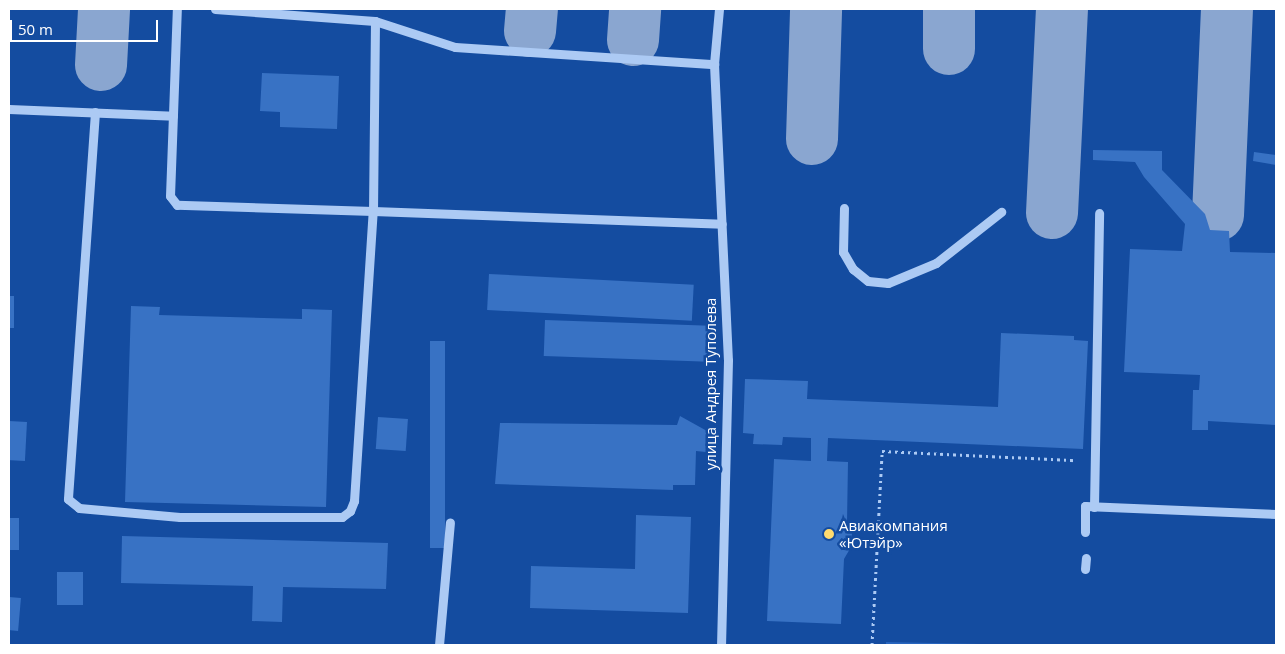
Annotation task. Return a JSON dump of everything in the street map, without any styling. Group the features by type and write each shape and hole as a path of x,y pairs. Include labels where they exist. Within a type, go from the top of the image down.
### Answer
{"lane":[{"path":"177,9 170,196 177,205 722,224"},
{"path":"215,9 375,21 455,47 714,64"},
{"name":"улица Андрея Туполева","path":"719,9 714,64 728,360 720,645"},
{"path":"95,112 68,499 80,508 180,517 342,516 350,511 373,211 375,21"},
{"path":"9,109 173,116"},
{"path":"844,208 843,252 853,269 868,281 888,283 936,263 1001,212"},
{"path":"1094,507 1099,214"},
{"path":"1085,532 1085,506 1276,514"},
{"path":"439,645 450,522"},
{"path":"1085,569 1086,558"}],"path":[{"path":"872,645 882,451 1076,460"}],"shaded area":[{"path":"886,642 1029,645 886,645"}],"building":[{"path":"262,73 339,76 337,129 280,127 280,112 260,111"},
{"path":"1093,150 1162,151 1162,170 1205,214 1210,230 1229,231 1230,252 1276,253 1276,425 1208,421 1208,430 1192,430 1193,390 1199,390 1200,375 1124,372 1130,249 1182,251 1185,224 1144,177 1135,162 1093,160"},
{"path":"1254,152 1276,155 1276,165 1253,161"},
{"path":"489,274 694,285 692,321 487,310"},
{"path":"9,296 14,296 14,328 9,328"},
{"path":"131,306 160,307 159,315 302,319 302,309 332,310 326,507 125,502"},
{"path":"545,320 710,326 709,362 544,356"},
{"path":"1001,333 1074,336 1074,340 1088,341 1083,449 828,438 827,461 848,462 847,523 852,533 851,547 844,559 841,624 767,621 774,459 811,461 811,438 783,437 782,445 753,444 754,434 743,433 745,379 808,381 807,399 998,407"},
{"path":"430,341 445,341 445,548 430,548"},
{"path":"680,416 707,431 706,452 696,451 695,485 673,485 673,490 495,484 500,423 677,425"},
{"path":"378,417 408,419 406,451 376,449"},
{"path":"9,421 27,422 25,461 9,460"},
{"path":"636,515 691,517 688,613 530,608 531,566 635,569"},
{"path":"9,518 19,518 19,550 9,550"},
{"path":"122,536 388,543 386,589 283,587 282,622 252,621 253,586 121,583"},
{"path":"57,572 83,572 83,605 57,605"},
{"path":"9,597 21,598 18,631 9,630"}],"taxiway":[{"path":"101,65 104,9"},
{"path":"530,31 532,9"},
{"path":"633,40 635,9"},
{"path":"812,139 816,9"},
{"path":"949,9 949,49"},
{"path":"1052,213 1062,9"},
{"path":"1218,215 1227,9"}],"place":[{"name":"Авиакомпания «Ютэйр»","path":"829,534"}]}
